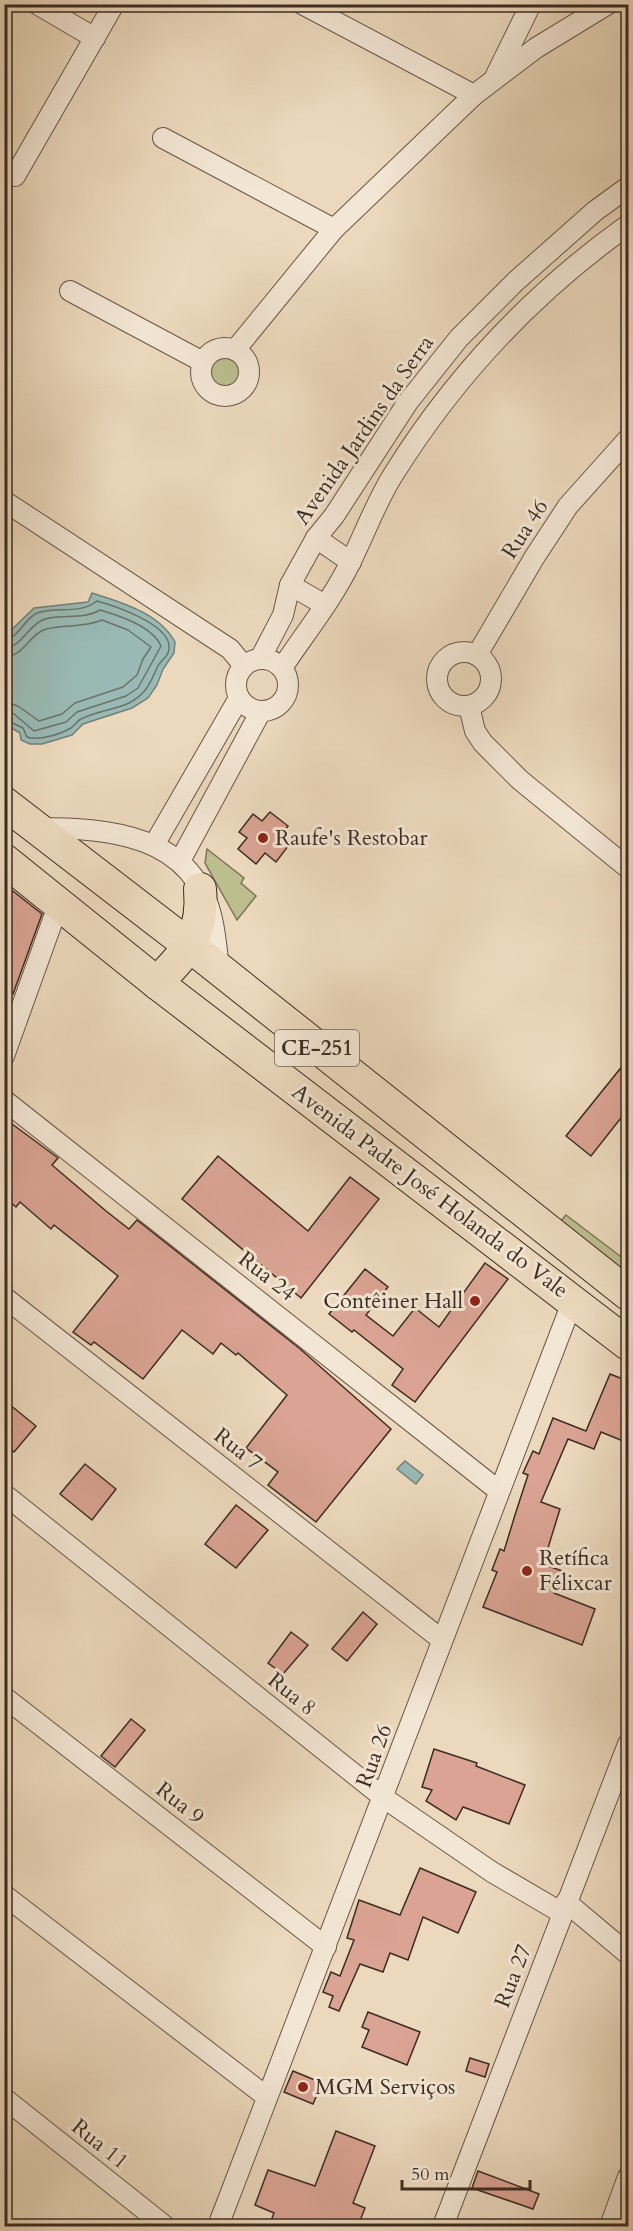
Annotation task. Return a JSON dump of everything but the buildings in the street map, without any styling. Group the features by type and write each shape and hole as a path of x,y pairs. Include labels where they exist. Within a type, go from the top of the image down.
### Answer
{"main road":[{"name":"Avenida Padre José Holanda do Vale","path":"4,803 190,946 628,1294"},
{"name":"Avenida Padre José Holanda do Vale","path":"4,860 157,983 628,1344"},
{"path":"157,983 190,946 201,921 200,890"}],"street":[{"path":"37,4 95,38"},
{"path":"4,170 15,176 114,4"},
{"path":"302,4 474,95"},
{"path":"495,77 531,4"},
{"path":"235,350 334,229 474,95 495,77 573,24 608,4"},
{"path":"163,138 334,229"},
{"name":"Avenida Jardins da Serra","path":"252,662 283,615 290,585 316,538 334,516 408,402 459,338 516,280 596,211 628,187"},
{"path":"282,668 351,562 392,477 432,418 472,367 516,318 598,246 628,225"},
{"path":"70,291 203,362"},
{"path":"228,348 235,350 246,360 249,368 246,382 236,393 221,396 208,389 201,377 203,362 213,351 228,348"},
{"name":"Rua 46","path":"477,656 534,558 568,506 628,439"},
{"path":"4,501 230,649 252,662 276,663 282,668 288,684 283,700 270,709 261,711 245,705 239,698 235,681 252,662"},
{"path":"316,538 351,562"},
{"path":"290,585 325,605"},
{"path":"459,653 477,656 489,668 490,686 481,700 469,706 461,706 448,700 438,686 437,677 444,662 459,653"},
{"path":"154,844 239,698"},
{"path":"469,706 476,731 483,743 520,780 628,868"},
{"path":"180,861 261,711"},
{"path":"36,828 106,831 154,844 180,861 200,890 212,919 219,970"},
{"path":"4,1056 59,903"},
{"name":"Rua 24","path":"4,1100 499,1491"},
{"name":"Rua 7","path":"4,1298 441,1639"},
{"name":"Rua 26","path":"218,2226 384,1798 441,1639 573,1300"},
{"name":"Rua 8","path":"4,1494 384,1798 492,1872 565,1908 628,1954"},
{"name":"Rua 9","path":"4,1697 326,1947"},
{"name":"Rua 27","path":"443,2226 627,1752"},
{"path":"4,1895 267,2097"},
{"name":"Rua 11","path":"4,2098 165,2226"},
{"path":"610,2226 628,2177"}],"green space":[{"path":"225,356 236,361 241,372 236,383 225,388 214,383 209,372 214,361"},
{"path":"207,849 244,878 241,883 256,896 237,920 205,863"},
{"path":"566,1215 628,1262 628,1277 560,1222"}],"water":[{"path":"92,593 150,616 168,632 175,642 174,653 148,698 132,708 83,724 72,735 42,744 30,744 21,740 20,733 5,724 5,636 34,608 88,602"},
{"path":"405,1461 423,1475 416,1484 397,1469"}],"place":[{"name":"Raufe's Restobar","path":"263,838"},
{"name":"Contêiner Hall","path":"475,1301"},
{"name":"Retífica Félixcar","path":"527,1571"},
{"name":"MGM Serviços","path":"303,2087"}]}
